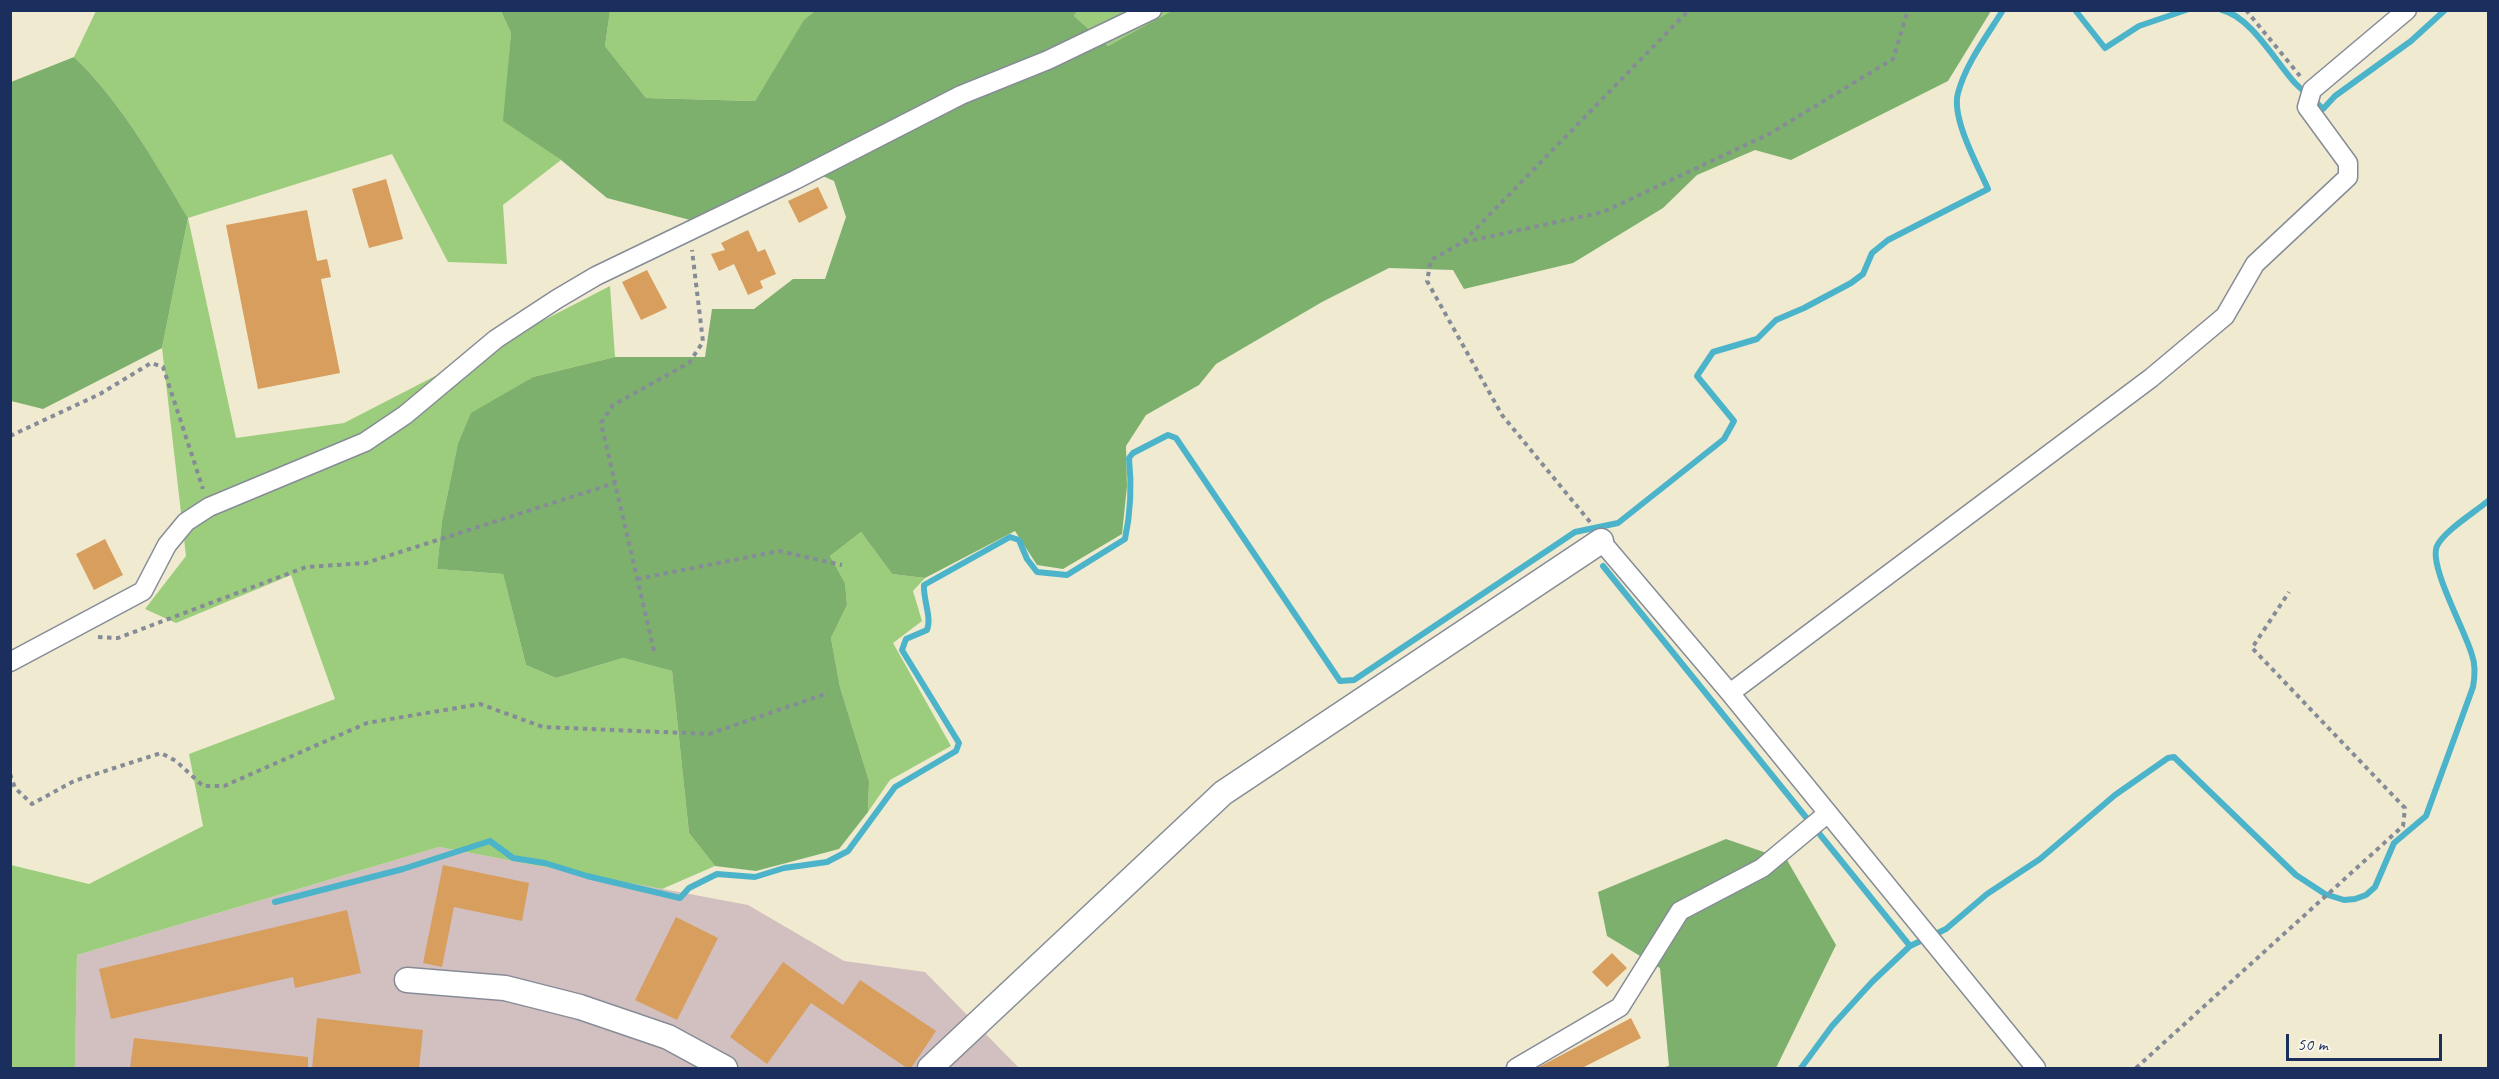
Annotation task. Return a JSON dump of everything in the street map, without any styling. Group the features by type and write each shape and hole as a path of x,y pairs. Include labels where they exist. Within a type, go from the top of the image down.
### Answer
{"street":[{"path":"10,662 143,591 167,545 186,522 209,507 365,442 405,415 496,339 596,276 690,232 961,95 1048,60 1152,10"},
{"path":"1730,693 2151,378 2225,316 2255,264 2348,177 2348,163 2310,99 2408,10"},
{"path":"930,1068 1223,793 1601,541 1730,693 2036,1068"},
{"path":"1516,1068 1620,1007 1680,910 1762,868 1828,813"},
{"path":"407,980 505,988 580,1007 668,1037 724,1068"}],"path":[{"path":"1587,516 1502,415 1427,281 1431,260 1463,242 1689,10"},
{"path":"1463,242 1603,212 1771,133 1893,59 1908,10"},
{"path":"2246,10 2310,99"},
{"path":"654,651 601,423 613,405 689,363 703,342 690,232"},
{"path":"10,436 100,394 151,363 163,367 209,507"},
{"path":"62,635 118,638 306,567 366,563 615,483"},
{"path":"637,579 779,551 842,565"},
{"path":"2136,1068 2403,826 2405,808 2252,648 2289,592"},
{"path":"10,774 15,788 32,804 75,781 161,753 176,761 203,786 224,786 367,723 480,704 543,727 709,734 828,693"}],"shaded area":[{"path":"439,847 748,905 844,961 925,972 1019,1068 75,1068 77,955"}],"green space":[{"path":"1174,10 1991,11 1948,81 1791,160 1755,150 1697,175 1663,208 1573,263 1464,289 1453,270 1389,268 1322,302 1216,364 1199,385 1146,415 1126,446 1127,486 1122,534 1063,569 1037,565 1015,531 925,578 892,574 861,532 830,556 845,583 847,605 831,638 840,687 869,781 868,812 839,849 756,871 715,866 689,833 672,671 623,658 556,678 526,665 503,574 437,569 442,521 458,443 471,413 533,377 615,357 705,357 712,309 754,309 793,279 825,279 846,217 834,181 805,168 690,220 607,198 561,160 503,121 511,33 501,11 610,11 605,46 646,98 755,101 804,20 815,11 1077,11 1074,16 1108,46"},
{"path":"96,11 501,11 511,33 504,121 561,160 503,205 507,264 448,262 392,154 188,218 150,154 122,113 74,57"},
{"path":"610,11 815,11 804,21 755,101 646,98 605,46"},
{"path":"1077,11 1174,11 1108,46 1074,16"},
{"path":"74,57 122,113 150,154 188,218 162,348 43,409 11,401 11,82"},
{"path":"188,218 236,438 344,423 610,286 615,357 533,377 471,414 458,443 442,521 437,569 503,574 526,665 556,678 623,658 672,671 689,833 715,866 662,889 439,847 77,955 75,1068 11,1068 11,865 89,884 203,826 189,754 335,699 291,575 176,623 145,609 186,556 162,348"},
{"path":"861,532 892,574 925,578 913,591 922,621 893,643 951,746 890,780 868,812 869,781 840,687 831,638 847,605 845,583 830,556"},
{"path":"1726,839 1787,860 1836,945 1776,1068 1660,1068 1669,1066 1660,968 1607,936 1598,892"}],"building":[{"path":"386,179 403,239 369,248 352,189"},
{"path":"818,187 828,208 799,223 788,201"},
{"path":"307,210 317,261 327,259 331,277 321,279 340,373 258,389 226,225"},
{"path":"748,230 758,252 765,249 776,274 760,281 763,288 748,295 734,264 719,271 711,254 725,250 721,243"},
{"path":"647,270 667,308 641,320 622,282"},
{"path":"105,539 123,575 94,590 76,554"},
{"path":"443,865 529,883 522,921 454,907 442,967 423,963"},
{"path":"347,910 361,973 295,988 293,977 111,1019 99,969"},
{"path":"676,917 718,938 677,1020 635,1000"},
{"path":"1612,953 1627,968 1607,987 1592,972"},
{"path":"783,962 843,1005 860,980 936,1031 911,1068 907,1068 811,1003 767,1064 730,1037"},
{"path":"317,1018 423,1030 419,1068 312,1068"},
{"path":"1631,1018 1641,1038 1582,1068 1537,1068"},
{"path":"134,1038 308,1057 308,1068 130,1068"}],"waterway":[{"path":"275,902 403,869 490,841 513,858 545,863 587,876 680,898 689,888 717,874 755,877 784,868 827,862 848,851 895,787 956,751 959,743 902,650 906,639 927,630 924,585 1010,537 1019,540 1027,559 1037,572 1067,575 1125,539 1130,499 1129,458 1133,453 1168,435 1176,438 1340,681 1354,680 1575,532 1618,523 1724,439 1734,421 1697,376 1713,352 1757,339 1776,320 1804,308 1851,283 1863,274 1872,253 1888,240 1988,189 1967,142 1958,115 1957,103 1966,71 2003,10"},
{"path":"2075,10 2105,48 2139,26 2186,10"},
{"path":"2222,10 2233,14 2253,30 2295,83 2323,109 2335,96 2411,41 2445,10"},
{"path":"1801,1068 1832,1026 1872,982 1910,946 1946,929 1987,894 2040,859 2115,795 2168,758 2174,757 2296,875 2325,894 2344,900 2366,895 2375,887 2394,843 2426,816 2473,687 2475,671 2473,659 2443,583 2436,555 2437,546 2446,534 2488,501"},
{"path":"1603,566 1910,946"}]}
